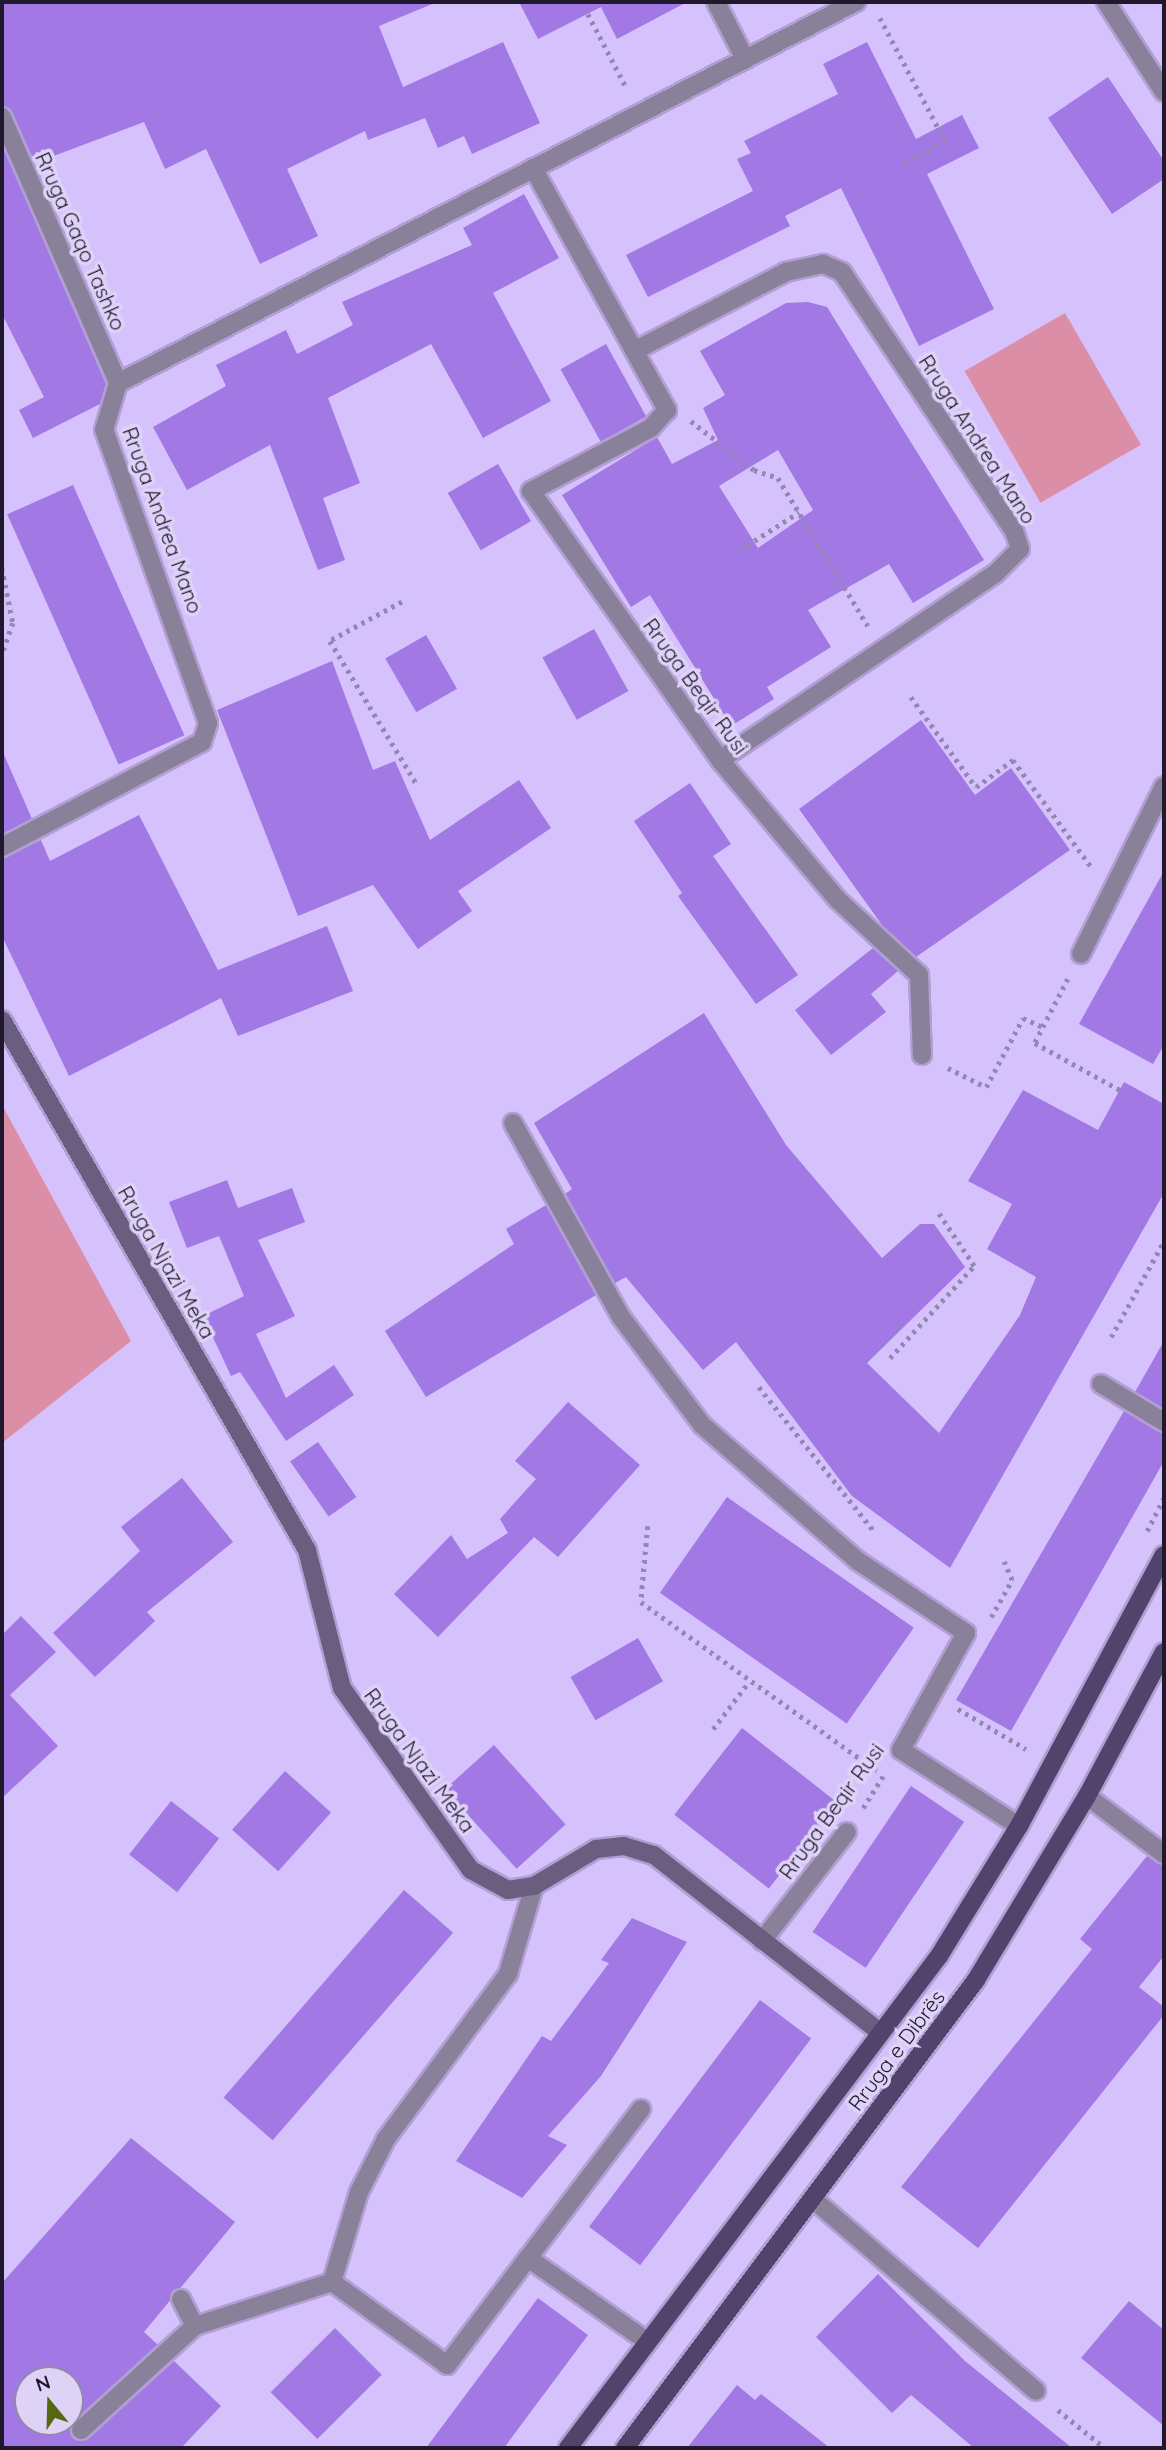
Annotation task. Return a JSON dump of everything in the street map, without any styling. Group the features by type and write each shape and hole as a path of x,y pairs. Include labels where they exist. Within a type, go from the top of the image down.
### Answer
{"main road":[{"name":"Rruga Njazi Meka","path":"2,1020 307,1550 330,1658 360,1719 471,1870 508,1890 534,1886"},
{"name":"Rruga e Dibrës","path":"568,2448 939,1956 1019,1826 1164,1555"},
{"name":"Rruga e Dibrës","path":"625,2448 976,1980 1087,1796 1164,1652"},
{"path":"534,1886 577,1857 624,1846 654,1856 880,2032"}],"street":[{"path":"716,2 745,59"},
{"path":"118,383 856,2"},
{"path":"1107,2 1164,92"},
{"name":"Rruga Gaqo Tashko","path":"2,117 118,383"},
{"path":"533,167 663,400"},
{"name":"Rruga Andrea Mano","path":"636,350 786,272 823,264 842,272 1014,531 1020,550 995,574 881,648 720,760"},
{"name":"Rruga Andrea Mano","path":"2,847 202,742 208,723 104,430 118,383"},
{"name":"Rruga Beqir Rusi","path":"663,400 667,410 651,428 531,491 720,760 837,899 919,975 922,1055"},
{"path":"1081,954 1164,786"},
{"path":"513,1123 621,1317 702,1424 858,1561 966,1633 901,1750"},
{"path":"1101,1384 1164,1422"},
{"name":"Rruga Beqir Rusi","path":"901,1750 1019,1826"},
{"path":"1087,1796 1164,1854"},
{"name":"Rruga Beqir Rusi","path":"762,1941 847,1832"},
{"path":"332,2282 359,2192 386,2139 508,1974 534,1886"},
{"path":"332,2282 447,2365 640,2109"},
{"path":"813,2199 1036,2391"},
{"path":"528,2258 648,2342"},
{"path":"84,2427 195,2326 332,2282"},
{"path":"181,2299 195,2326"}],"path":[{"path":"877,13 945,141 903,164"},
{"path":"588,14 640,114"},
{"path":"663,400 754,470 778,478 881,648"},
{"path":"740,550 799,512"},
{"path":"2,568 13,623 3,652"},
{"path":"402,602 330,641 416,783"},
{"path":"911,697 976,787 1013,760 1111,894"},
{"path":"1081,954 1035,1043 1120,1090"},
{"path":"922,1055 985,1087 1023,1018 1043,1027"},
{"path":"890,1357 974,1266 939,1214"},
{"path":"1111,1338 1164,1241"},
{"path":"759,1387 874,1531"},
{"path":"648,1526 642,1602 748,1683 884,1775"},
{"path":"713,1729 748,1683"},
{"path":"946,1701 1029,1751"},
{"name":"Rruga Beqir Rusi","path":"847,1832 901,1750"},
{"path":"1036,2391 1105,2448"}],"shaded area":[{"path":"1065,313 1141,445 1041,503 965,371"},
{"path":"2,1105 131,1341 2,1443"}],"building":[{"path":"2,2 437,2 379,26 403,87 503,42 540,123 472,154 464,136 438,148 425,118 368,140 365,131 287,169 318,236 260,264 206,149 165,169 144,122 35,163 12,112 2,106"},
{"path":"519,2 687,2 617,39 601,7 538,39"},
{"path":"867,42 916,139 962,115 979,148 927,174 994,309 919,346 841,188 785,216 790,226 648,297 626,255 753,191 737,159 751,153 744,141 838,94 823,64"},
{"path":"1108,77 1164,161 1164,179 1112,214 1048,118"},
{"path":"2,145 106,384 100,404 33,438 19,410 44,397 2,314"},
{"path":"524,194 559,258 493,293 551,401 483,438 431,344 328,398 360,483 323,498 345,560 318,570 270,445 187,490 153,427 226,386 216,365 286,330 297,354 353,325 342,302 472,245 463,228"},
{"path":"808,302 827,307 984,560 913,603 889,564 808,610 831,647 767,687 774,699 731,726 650,595 631,607 562,495 657,437 672,464 718,440 703,408 725,395 700,351 786,303","holes":["778,450 813,510 758,548 719,486"]},
{"path":"606,344 646,417 601,442 561,369"},
{"path":"498,464 531,521 481,550 448,493"},
{"path":"73,485 184,735 119,765 7,514"},
{"path":"594,629 628,691 577,720 542,658"},
{"path":"426,635 457,689 416,712 385,658"},
{"path":"332,661 373,770 395,761 430,840 519,780 551,828 458,891 472,911 418,949 373,885 298,916 217,710"},
{"path":"921,720 975,795 1011,768 1070,850 916,957 882,925 799,809"},
{"path":"2,750 32,819 2,834"},
{"path":"690,783 731,844 713,856 798,975 756,1004 678,896 682,893 634,821"},
{"path":"139,815 218,970 327,926 353,991 238,1036 221,998 69,1076 2,936 2,858 41,840 50,861"},
{"path":"1164,871 1164,1045 1153,1064 1079,1024"},
{"path":"873,948 898,971 871,994 886,1012 831,1055 795,1010"},
{"path":"704,1013 786,1145 882,1258 920,1224 934,1224 965,1267 867,1363 939,1433 1020,1315 1036,1277 987,1249 1012,1204 968,1181 1023,1090 1098,1130 1124,1082 1164,1104 1164,1193 950,1568 852,1496 736,1342 703,1370 626,1277 615,1283 565,1194 572,1189 534,1123"},
{"path":"227,1180 238,1208 292,1188 305,1222 258,1240 295,1316 256,1334 286,1398 334,1365 354,1395 286,1441 240,1372 231,1376 203,1316 244,1296 219,1236 187,1248 169,1202"},
{"path":"546,1205 596,1295 426,1397 385,1331 514,1244 506,1229"},
{"path":"1164,1341 1164,1409 1135,1392"},
{"path":"568,1402 640,1465 558,1557 534,1537 438,1637 394,1594 451,1535 467,1559 508,1533 500,1519 536,1479 515,1461"},
{"path":"1124,1411 1164,1433 1164,1461 1011,1731 956,1700"},
{"path":"318,1442 356,1497 329,1516 290,1462"},
{"path":"182,1478 233,1542 147,1612 155,1621 95,1677 53,1633 140,1551 121,1527"},
{"path":"727,1497 914,1628 847,1724 660,1593"},
{"path":"21,1616 56,1652 10,1695 58,1746 2,1798 2,1635"},
{"path":"638,1638 663,1681 595,1720 570,1677"},
{"path":"742,1728 837,1802 769,1889 674,1815"},
{"path":"494,1745 566,1825 517,1869 445,1789"},
{"path":"285,1771 331,1812 278,1871 232,1830"},
{"path":"911,1786 964,1822 866,1968 813,1932"},
{"path":"171,1801 219,1839 177,1892 129,1855"},
{"path":"1147,1856 1164,1865 1164,1956 1139,1987 1164,2007 1164,2015 978,2248 901,2187 1092,1949 1080,1939"},
{"path":"404,1890 453,1933 273,2140 224,2098"},
{"path":"632,1918 687,1942 601,2076 548,2136 567,2145 522,2198 456,2161 542,2036 551,2041 609,1963 601,1960"},
{"path":"760,2000 811,2039 640,2265 589,2227"},
{"path":"131,2138 235,2222 144,2332 158,2345 84,2412 84,2366 14,2366 14,2436 73,2436 78,2441 88,2439 174,2361 221,2406 181,2448 2,2448 2,2283"},
{"path":"878,2274 965,2361 1072,2448 974,2448 911,2395 892,2413 816,2337"},
{"path":"538,2298 588,2335 504,2448 426,2448"},
{"path":"1129,2301 1164,2330 1164,2426 1081,2358"},
{"path":"335,2328 382,2375 317,2439 271,2392"},
{"path":"737,2385 755,2400 761,2394 830,2448 687,2448"}]}
